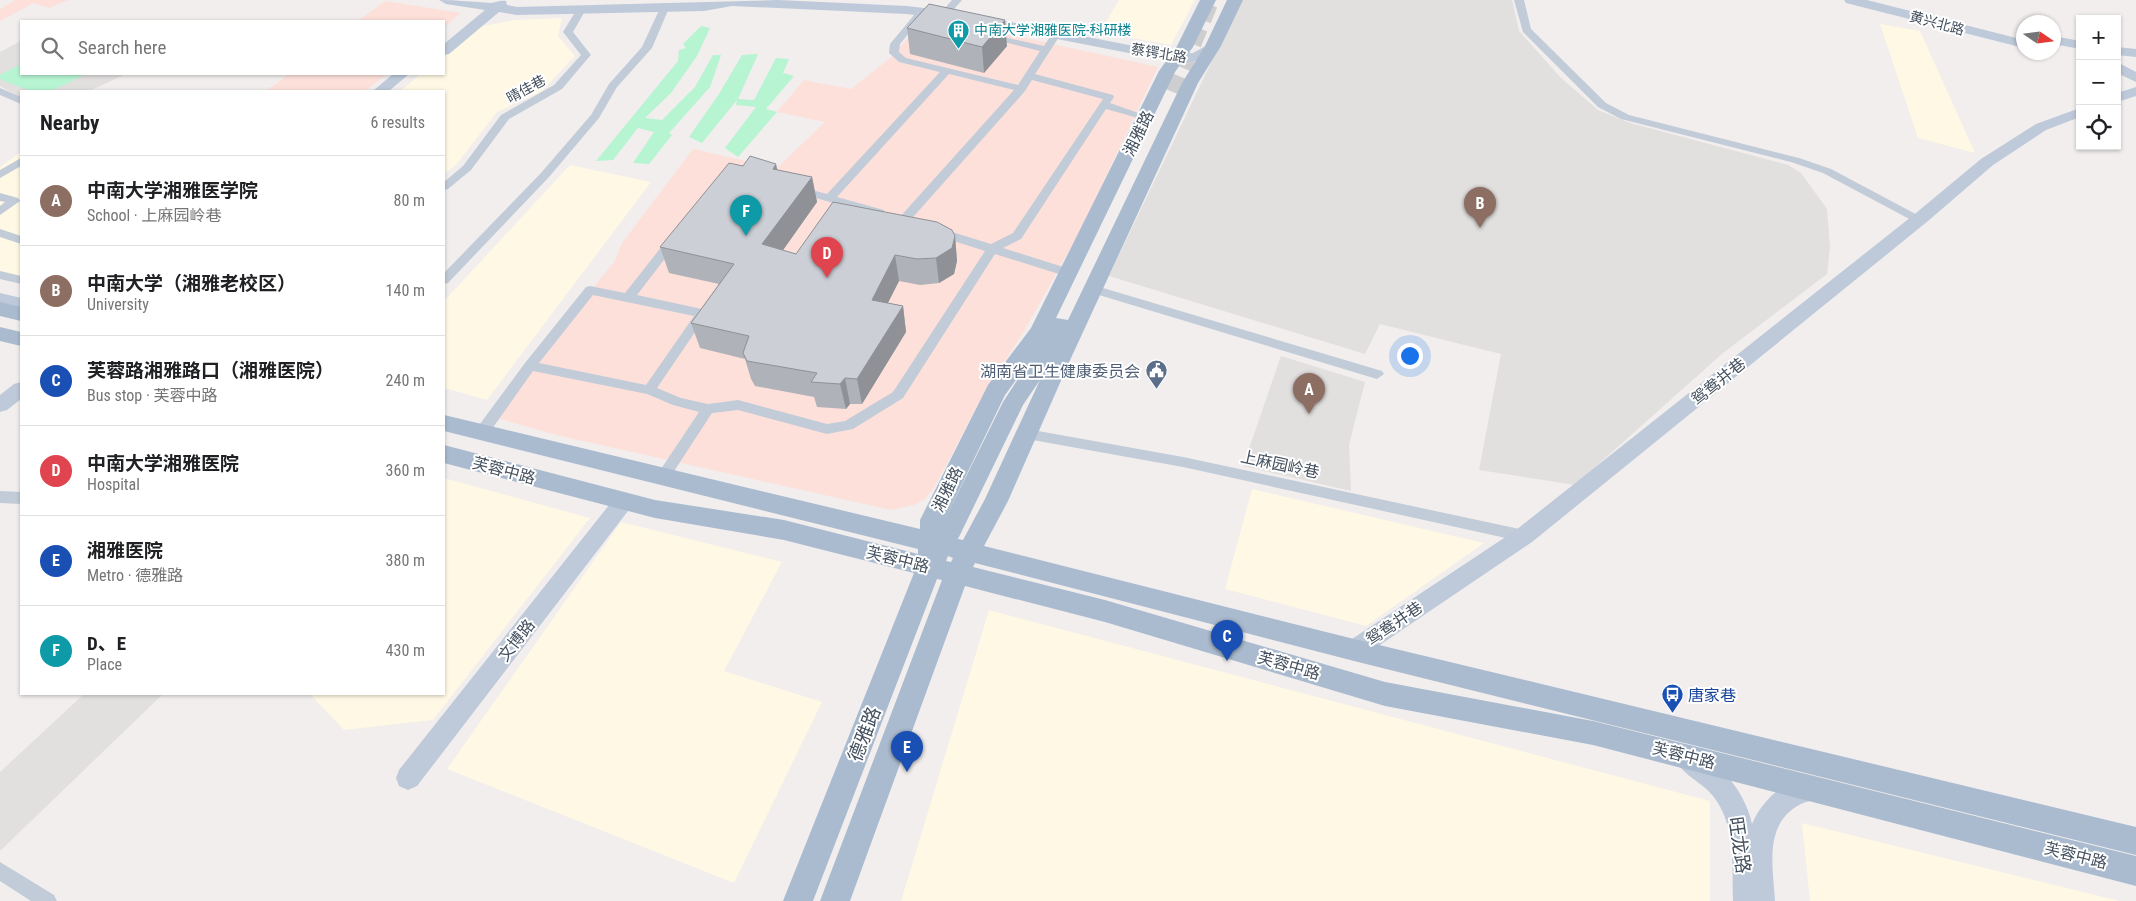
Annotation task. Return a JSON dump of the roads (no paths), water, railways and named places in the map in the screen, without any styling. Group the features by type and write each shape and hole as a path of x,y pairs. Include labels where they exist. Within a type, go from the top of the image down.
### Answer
{"main road":[{"name":"蔡锷北路","path":"446,0 561,5 724,2 922,11 1056,34 1176,58 1186,59 1206,51"},
{"path":"535,0 561,5"},
{"name":"湘雅路","path":"934,551 932,520 980,423 996,391 1034,342 1167,71 1185,47 1208,0"},
{"name":"湘雅路","path":"1206,51 1224,0"},
{"name":"湘雅路","path":"963,563 992,510 1093,288 1206,51 1235,0"},
{"name":"黄兴北路","path":"1851,0 2016,42"},
{"name":"黄兴北路","path":"1877,0 2016,33"},
{"name":"蔡锷北路","path":"486,3 524,11 704,7 724,2"},
{"path":"464,30 469,12 486,3"},
{"path":"445,50 486,3"},
{"path":"445,40 489,20 524,11"},
{"path":"2061,41 2076,44"},
{"path":"2061,51 2076,53"},
{"path":"2121,51 2136,53"},
{"path":"2121,60 2136,62"},
{"path":"2121,69 2136,78"},
{"path":"381,90 401,75"},
{"path":"395,90 415,75"},
{"path":"2121,97 2136,91"},
{"name":"湘雅路","path":"934,551 954,525 1014,402 1044,356 1173,92"},
{"name":"鸳鸯井巷","path":"1354,650 1524,536 1919,220 1994,157 2041,127 2076,114"},
{"path":"0,299 20,304"},
{"path":"0,309 20,314"},
{"path":"0,334 20,339"},
{"path":"0,340 20,346"},
{"path":"0,392 20,378"},
{"path":"0,405 20,390"},
{"name":"芙蓉中路","path":"445,423 664,475 934,551 963,563 1105,611 1386,694 1593,733 2136,871"},
{"name":"芙蓉中路","path":"445,454 655,510 934,551"},
{"name":"文博路","path":"408,778 624,502"},
{"name":"德雅路","path":"798,901 934,551"},
{"name":"芙蓉中路","path":"963,563 1354,650 2136,842"},
{"name":"德雅路","path":"834,901 963,563"},
{"name":"旺龙路","path":"1679,754 1694,763 1718,784 1735,808 1741,822 1743,836 1746,901"},
{"name":"旺龙路","path":"1762,901 1760,830 1765,819 1778,804 1794,794 1815,789"}],"street":[{"path":"945,14 958,0"},
{"path":"1519,0 1526,30 1602,105 1625,116 1795,160 1827,171 1919,220"},
{"path":"445,279 545,175 595,116 613,86 647,48 664,8"},
{"name":"晴佳巷","path":"445,185 467,168 505,117 558,87 586,55 568,32 580,10"},
{"path":"922,11 896,44 894,53 903,60 1022,89"},
{"path":"903,34 924,26"},
{"path":"979,33 1045,49"},
{"path":"784,184 908,222 1022,89 1056,34"},
{"path":"830,198 947,70"},
{"path":"530,366 649,390 678,402 708,409 738,405 827,428 848,426 898,395 993,248 1017,236 1109,97 1030,76"},
{"path":"0,91 20,101"},
{"path":"1104,105 1145,117"},
{"path":"0,175 20,162"},
{"path":"0,197 14,201 0,211"},
{"path":"628,298 681,229"},
{"path":"930,229 1069,273"},
{"path":"0,245 11,237"},
{"path":"0,275 20,280"},
{"path":"1093,288 1377,374"},
{"path":"482,432 530,366 590,290 702,313 649,390"},
{"path":"664,475 708,409"},
{"name":"上麻园岭巷","path":"1027,434 1183,462 1524,536"},
{"path":"0,497 20,498"},
{"path":"0,871 48,901"}],"tunnel":[{"path":"1173,92 1211,0"}],"place":[{"name":"中南大学湘雅医院-科研楼","path":"958,49"},
{"name":"中南大学（湘雅老校区）","path":"1480,228"},
{"name":"D、E","path":"746,236"},
{"name":"中南大学湘雅医院","path":"827,278"},
{"name":"湖南省卫生健康委员会","path":"1156,390"},
{"name":"中南大学湘雅医学院","path":"1309,414"},
{"name":"芙蓉路湘雅路口（湘雅医院）","path":"1227,661"},
{"name":"唐家巷","path":"1672,714"},
{"name":"湘雅医院","path":"907,772"}]}
